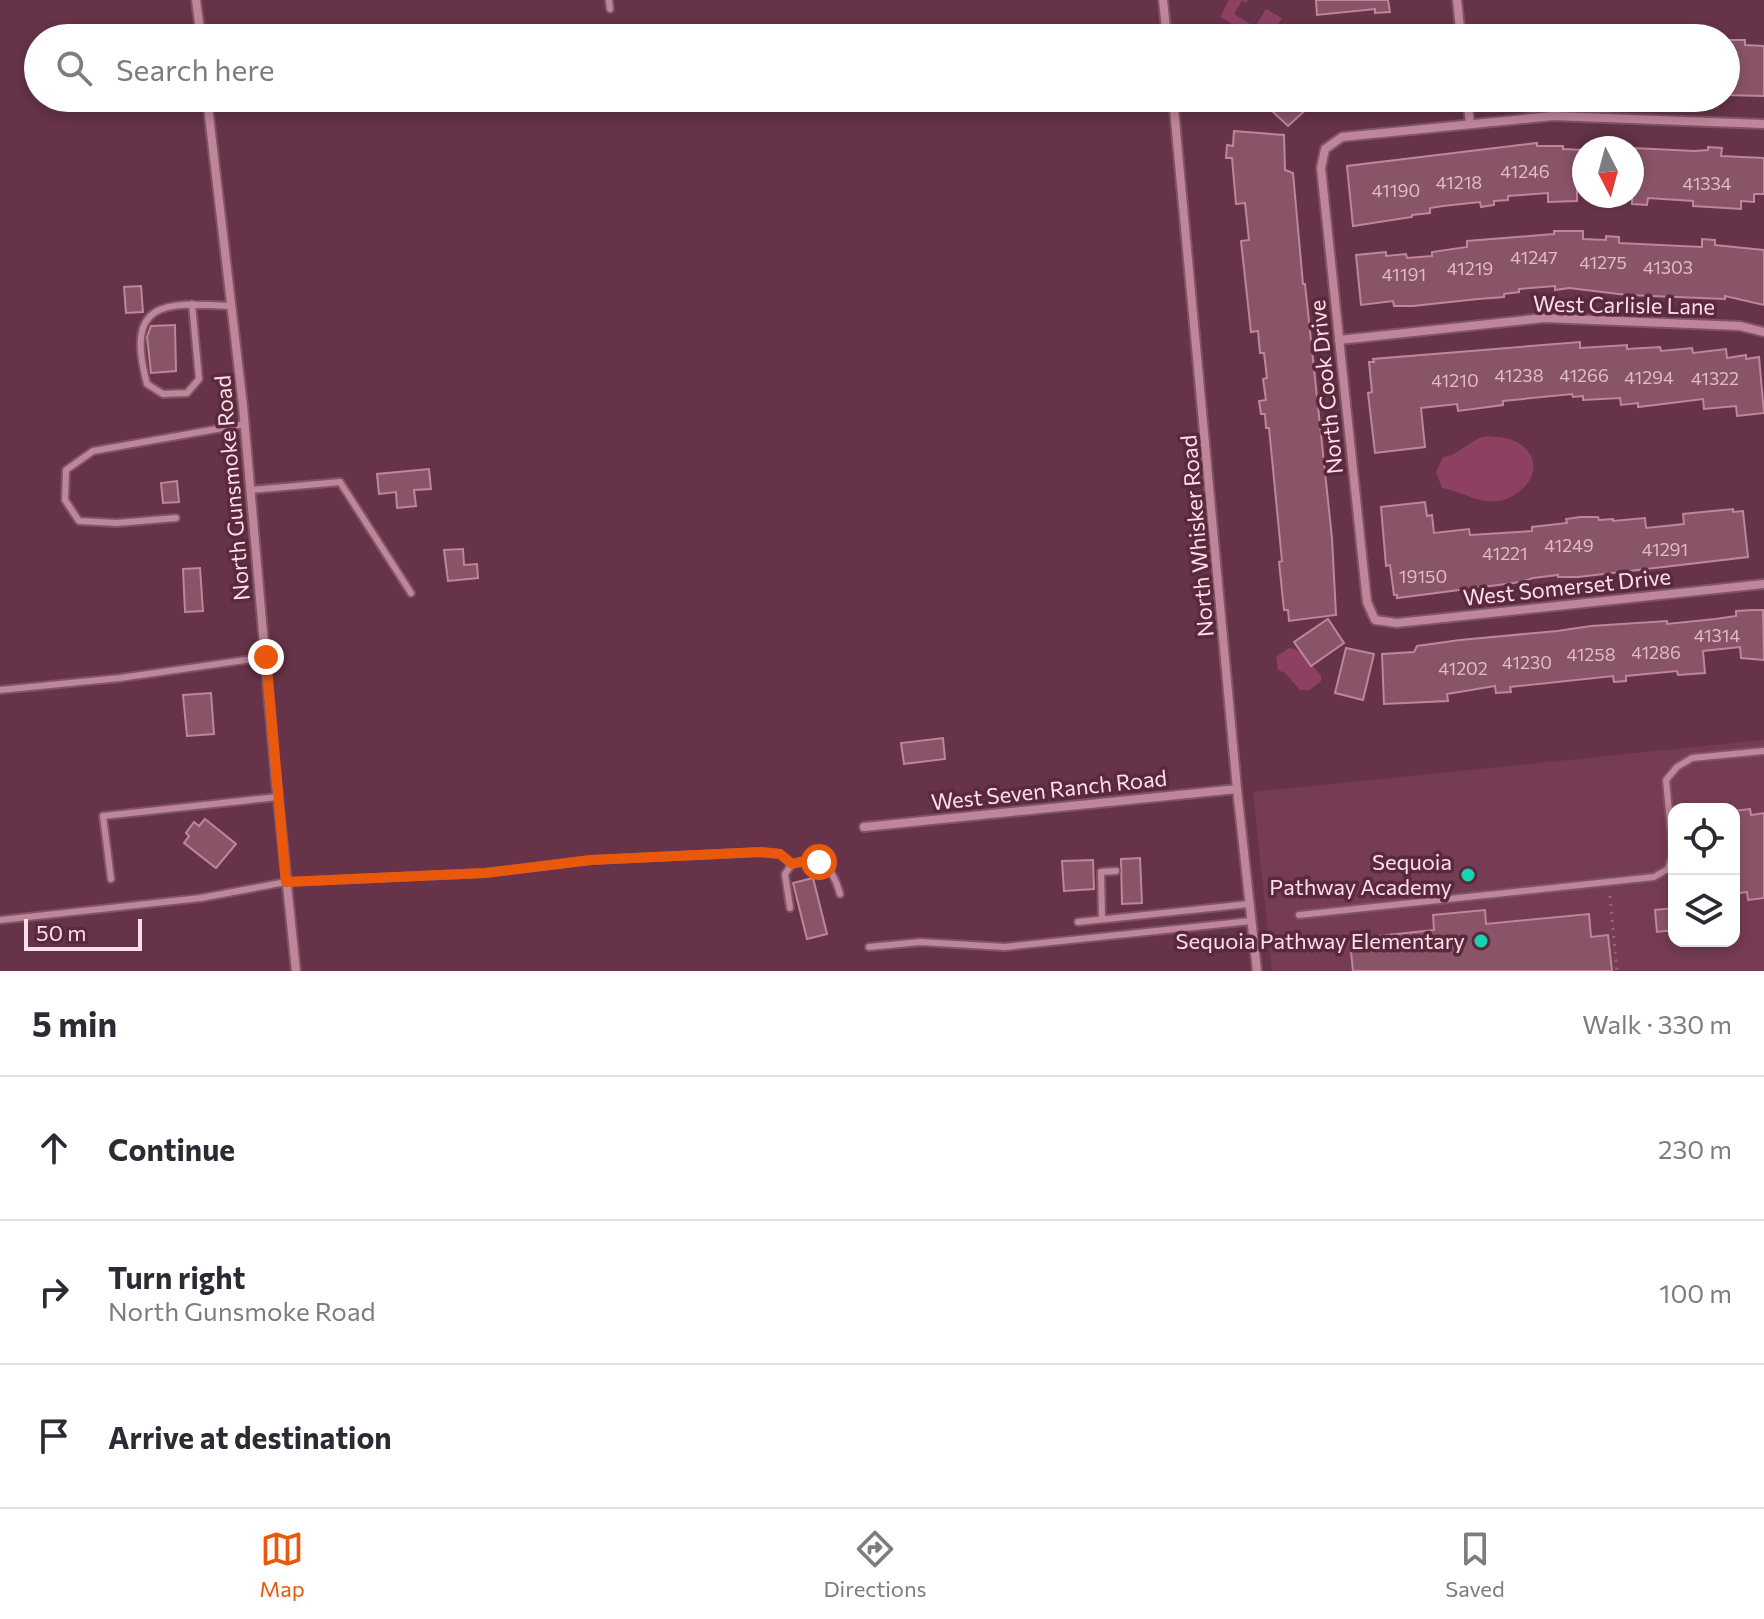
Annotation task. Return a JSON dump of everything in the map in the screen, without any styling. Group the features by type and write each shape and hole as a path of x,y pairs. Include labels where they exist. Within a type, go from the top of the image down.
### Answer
{"street":[{"path":"196,0 199,24"},
{"path":"1163,0 1166,24"},
{"path":"1457,0 1460,24"},
{"name":"North Gunsmoke Road","path":"209,112 245,424 296,971"},
{"name":"North Whisker Road","path":"1174,112 1237,789 1257,971"},
{"path":"1469,112 1470,124 1553,116 1764,124"},
{"name":"North Cook Drive","path":"1375,620 1367,602 1321,168 1325,149 1342,137 1470,124"},
{"name":"West Carlisle Lane","path":"1339,340 1544,318 1740,326 1764,332"},
{"name":"West Somerset Drive","path":"1375,620 1397,623 1764,584"},
{"name":"West Seven Ranch Road","path":"864,827 1237,789"}],"lane":[{"path":"609,0 610,9"},
{"path":"192,304 199,379 187,393 163,394 147,384 142,364 140,332 147,317 161,308 192,304 231,306"},
{"path":"176,518 117,523 79,521 65,500 66,470 93,451 245,424"},
{"path":"250,490 340,482 411,593"},
{"path":"0,690 120,678 266,657"},
{"path":"1299,915 1654,877 1668,869 1673,853 1666,780 1677,767 1692,758 1764,751"},
{"path":"111,879 103,816 278,797"},
{"path":"0,920 201,898 286,882 485,873 591,860 761,852 780,854 792,864"},
{"path":"790,908 785,874 792,864 819,862 829,868 840,894"},
{"path":"1102,919 1101,872 1116,871"},
{"path":"1078,922 1249,904"},
{"path":"869,947 920,942 1005,947 1251,921"}],"path":[{"path":"1610,896 1617,971"}],"shaded area":[{"path":"1229,0 1248,0 1246,3 1242,1 1234,14 1250,24 1232,24 1220,17"},
{"path":"1266,9 1282,18 1278,24 1257,24"},
{"path":"1488,436 1516,442 1531,456 1533,473 1523,488 1507,499 1491,501 1442,488 1436,472 1443,457"},
{"path":"1289,648 1302,654 1321,675 1321,681 1310,690 1300,690 1285,673 1278,670 1276,657"},
{"name":"Sequoia Pathway Academy","path":"1764,740 1764,971 1272,971 1253,792"}],"building":[{"path":"1316,0 1388,0 1390,12 1375,13 1375,9 1317,15"},
{"path":"1740,40 1745,40 1745,45 1764,46 1764,96 1740,95"},
{"path":"1273,112 1304,112 1288,126"},
{"path":"1234,131 1284,135 1285,170 1293,173 1332,538 1336,615 1289,621 1288,610 1284,610 1269,428 1266,428 1265,414 1261,414 1259,401 1266,400 1263,379 1267,378 1258,331 1251,332 1241,241 1249,240 1245,203 1236,204 1232,158 1226,158 1227,145 1233,146"},
{"path":"1537,143 1537,146 1563,146 1563,149 1572,149 1572,201 1548,202 1548,193 1508,196 1508,200 1494,201 1494,205 1481,207 1480,202 1443,206 1430,208 1430,213 1412,217 1353,226 1347,166"},
{"path":"1708,147 1722,148 1721,156 1764,158 1764,194 1754,194 1754,202 1741,201 1741,209 1693,206 1693,201 1648,198 1647,205 1644,205 1644,148 1708,150"},
{"path":"1554,231 1583,231 1583,239 1619,237 1619,243 1702,247 1702,239 1715,240 1715,245 1764,250 1764,305 1725,296 1725,299 1627,295 1569,288 1555,290 1555,286 1519,289 1519,292 1504,294 1504,297 1413,306 1394,306 1393,301 1361,305 1356,255 1386,252 1386,256 1406,254 1407,258 1432,256 1432,252 1467,247 1467,241 1554,234"},
{"path":"141,286 143,312 126,313 124,287"},
{"path":"175,325 176,371 151,373 147,337 151,326"},
{"path":"1580,342 1580,348 1627,345 1627,349 1660,347 1661,351 1692,348 1693,353 1726,349 1727,358 1746,355 1746,359 1759,357 1764,413 1737,416 1736,406 1704,409 1703,399 1638,407 1638,403 1621,405 1620,398 1583,400 1583,396 1573,397 1572,394 1503,401 1503,405 1458,411 1457,404 1421,408 1425,447 1375,453 1368,393 1372,392 1369,362 1374,362 1373,359"},
{"path":"429,469 431,489 414,490 416,506 397,508 396,492 379,494 377,474"},
{"path":"177,481 179,502 163,503 161,483"},
{"path":"1425,502 1427,516 1432,515 1434,533 1469,529 1470,535 1532,531 1532,527 1567,523 1566,519 1580,517 1613,521 1645,518 1646,528 1684,524 1683,514 1733,509 1733,512 1743,511 1748,557 1578,577 1558,575 1397,598 1390,565 1386,566 1381,507"},
{"path":"463,549 464,565 477,564 478,578 448,581 444,550"},
{"path":"200,568 203,611 185,612 183,569"},
{"path":"1763,610 1764,660 1741,658 1740,647 1703,651 1705,673 1678,675 1677,671 1626,676 1626,681 1614,682 1613,676 1510,687 1511,692 1496,693 1495,686 1447,694 1448,701 1384,704 1382,654 1414,652 1417,646 1460,640 1591,626 1667,621 1667,624 1736,616 1736,611"},
{"path":"1328,619 1344,643 1311,666 1294,642"},
{"path":"1346,648 1374,654 1363,700 1335,693"},
{"path":"211,693 214,734 187,736 183,695"},
{"path":"943,738 945,759 904,764 901,743"},
{"path":"1750,809 1751,815 1764,813 1764,898 1748,900 1747,892 1740,893 1740,810"},
{"path":"205,819 236,844 216,868 184,843 189,836 186,833 194,822 199,826"},
{"path":"1140,858 1142,903 1122,904 1121,859"},
{"path":"1093,860 1094,889 1064,891 1062,861"},
{"path":"813,878 827,934 807,939 793,883"},
{"path":"1668,909 1668,931 1657,932 1655,910"},
{"name":"Sequoia Pathway Elementary","path":"1485,910 1486,924 1589,914 1591,937 1608,935 1612,971 1353,971 1350,941 1434,930 1433,915"}],"place":[{"name":"Sequoia Pathway Academy","path":"1468,875"},
{"name":"Sequoia Pathway Elementary","path":"1481,941"}],"route":[{"path":"266,657 286,882 485,873 591,860 761,852 780,854 792,864 819,862"}]}
